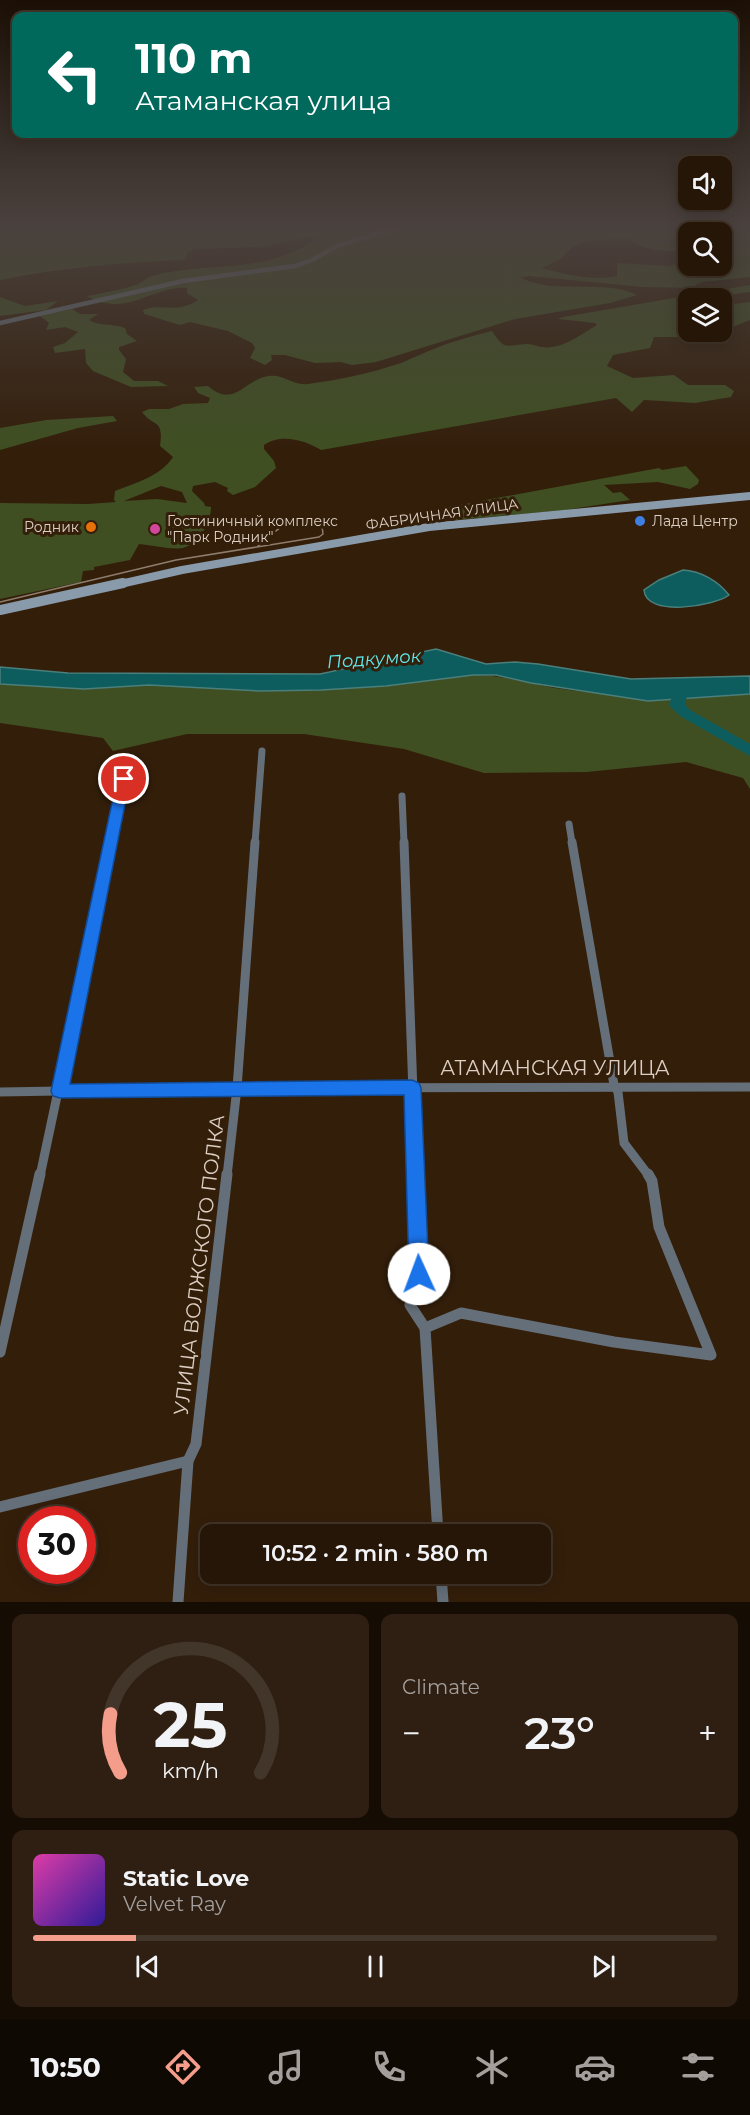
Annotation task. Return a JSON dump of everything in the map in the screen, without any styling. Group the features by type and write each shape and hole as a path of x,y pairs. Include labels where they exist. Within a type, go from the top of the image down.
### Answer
{"main road":[{"name":"ФАБРИЧНАЯ УЛИЦА","path":"0,610 182,570 429,527 750,496"}],"street":[{"path":"0,323 97,301"},
{"name":"УЛИЦА ВОЛЖСКОГО ПОЛКА","path":"178,1602 188,1461 196,1444 237,1088 262,751"},
{"path":"0,1352 60,1091 124,779"},
{"path":"402,796 419,1274 410,1305 425,1328 437,1524"},
{"path":"425,1328 461,1313 614,1342 711,1355 659,1227 652,1181 624,1143 618,1092 614,1085 569,824"},
{"name":"АТАМАНСКАЯ УЛИЦА","path":"0,1092 614,1085 750,1087"},
{"path":"0,1507 188,1461"},
{"path":"442,1584 443,1602"}],"green space":[{"path":"0,301 10,301 25,306 58,301 46,310 0,316"},
{"path":"98,301 136,301 127,303 114,304"},
{"path":"196,301 618,301 515,319 376,362 352,365 341,362 315,363 285,355 271,355 272,360 265,365 250,358 255,348 252,343 228,331 190,322 180,325 144,314 143,310 156,307 182,307"},
{"path":"658,301 678,301 678,337 654,337 650,348 613,355 607,366 633,378 674,375 688,385 725,385 734,391 731,397 695,403 644,400 632,412 616,398 321,450 293,439 278,439 264,445 264,449 274,461 276,468 255,487 233,495 227,491 228,488 215,482 193,486 192,491 205,506 211,507 209,520 203,532 189,546 173,548 139,544 130,560 83,571 81,582 0,599 0,503 116,502 114,500 115,491 155,474 173,457 160,446 161,431 157,424 142,412 149,409 169,409 183,404 208,403 210,398 198,393 194,387 208,386 225,395 233,394 260,378 269,376 303,384 343,378 390,367 446,344 492,331 500,342 510,346 527,344 541,347 556,346 570,341 597,325 558,319","holes":["161,486 182,492 187,503 157,499 124,501"]},
{"path":"750,302 750,320 732,327 732,304"},
{"path":"72,309 80,314 98,314 89,320 93,322 125,328 127,334 137,341 119,347 126,359 123,372 134,381 158,381 168,386 131,387 93,371 86,363 85,349 55,353 53,347 65,343 78,332 65,327 46,330 49,323 40,316"},
{"path":"113,416 117,421 78,428 0,450 0,428 46,420"},
{"path":"686,466 699,480 698,484 690,489 658,482 604,485 613,493 621,492 630,500 565,510 456,520 449,513 452,512 448,507 659,468 662,470"},
{"path":"473,675 569,690 614,694 682,697 750,694 750,789 743,778 686,762 587,772 484,773 404,749 304,734 187,734 113,751 103,738 0,723 0,684 84,689 149,685 260,691 321,690 386,686"}],"water":[{"path":"683,570 696,572 709,578 729,595 710,603 682,607 668,607 648,599 644,590 659,580"},
{"name":"Подкумок","path":"436,649 486,664 515,662 538,664 631,679 750,676 750,694 648,701 531,683 496,675 473,675 386,686 321,690 260,691 149,685 84,689 0,684 0,667 68,673 320,674"}],"waterway":[{"path":"683,685 677,705 685,713 750,751"}],"tram line":[{"path":"0,602 176,560 319,537 323,534 322,526 305,519 296,520 272,533 258,546"}],"place":[{"name":"Лада Центр","path":"640,521"},
{"name":"Родник","path":"91,527"},
{"name":"Гостиничный комплекс \"Парк Родник\"","path":"155,529"}],"route":[{"path":"124,779 60,1091 412,1088 419,1274"}]}
